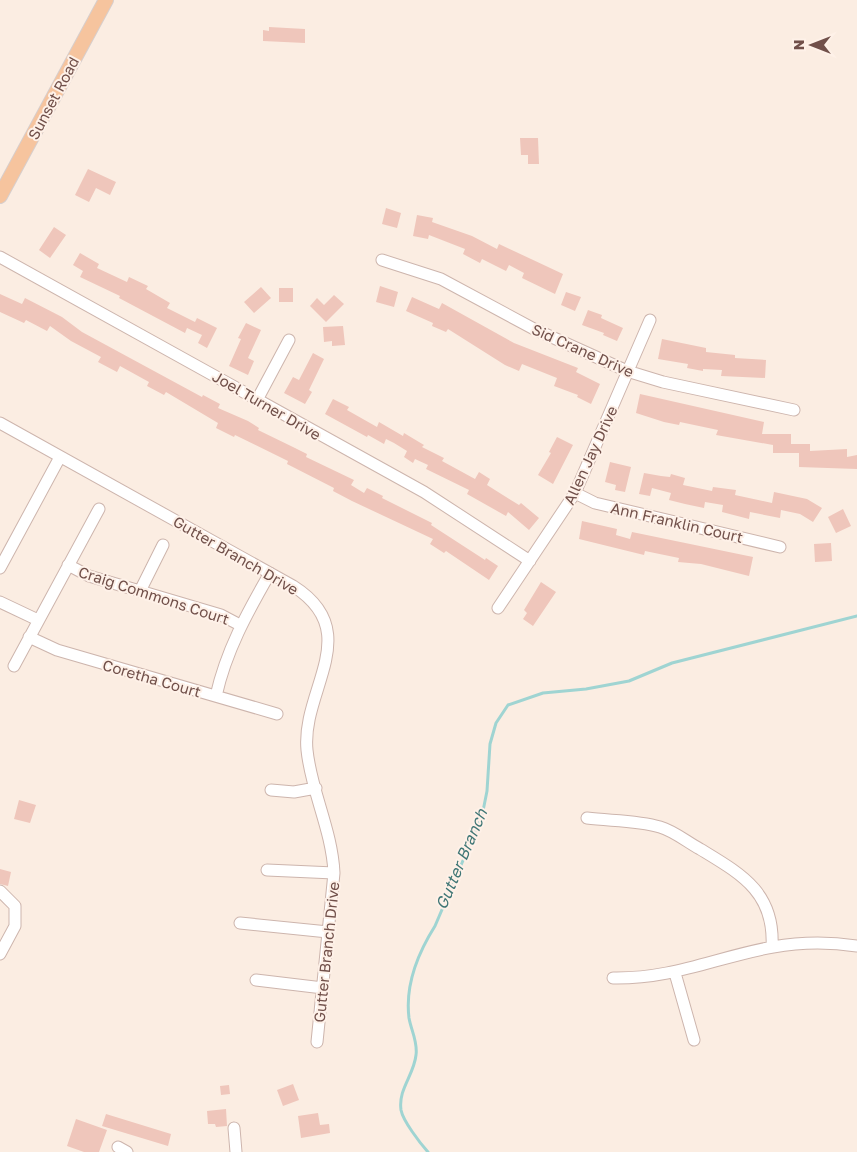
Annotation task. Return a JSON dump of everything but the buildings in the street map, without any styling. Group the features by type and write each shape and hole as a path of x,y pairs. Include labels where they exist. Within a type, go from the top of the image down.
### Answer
{"main road":[{"name":"Sunset Road","path":"0,196 106,0"}],"street":[{"name":"Joel Turner Drive","path":"0,257 432,496 530,561"},
{"name":"Sid Crane Drive","path":"382,260 441,280 534,329 627,371 663,382 794,410"},
{"name":"Allen Jay Drive","path":"498,608 575,493 650,320"},
{"path":"257,400 289,340"},
{"name":"Gutter Branch Drive","path":"0,423 270,573 307,596 318,610 327,634 327,660 307,740 308,758 331,848 334,873 317,1042"},
{"path":"0,568 60,456"},
{"name":"Ann Franklin Court","path":"575,493 595,503 780,547"},
{"path":"14,666 98,509"},
{"path":"140,591 163,545"},
{"name":"Craig Commons Court","path":"68,565 89,576 221,615 240,625"},
{"path":"216,696 228,653 240,625 270,573"},
{"path":"0,602 38,620"},
{"name":"Coretha Court","path":"29,637 57,650 278,714"},
{"path":"271,790 294,792 316,788"},
{"path":"587,818 664,828 735,871 755,889 765,904 772,929 772,947"},
{"path":"267,870 334,873"},
{"path":"0,891 15,906 15,926 0,954"},
{"path":"240,923 328,932"},
{"path":"613,978 648,978 675,973 772,947 815,943 857,946"},
{"path":"675,973 694,1040"},
{"path":"256,980 323,988"},
{"path":"234,1128 236,1152"}],"waterway":[{"name":"Gutter Branch","path":"428,1152 408,1126 401,1110 402,1095 416,1055 408,1006 411,982 423,947 435,926 482,816 487,791 490,744 496,723 508,705 543,693 586,689 629,681 672,663 857,616"}]}
